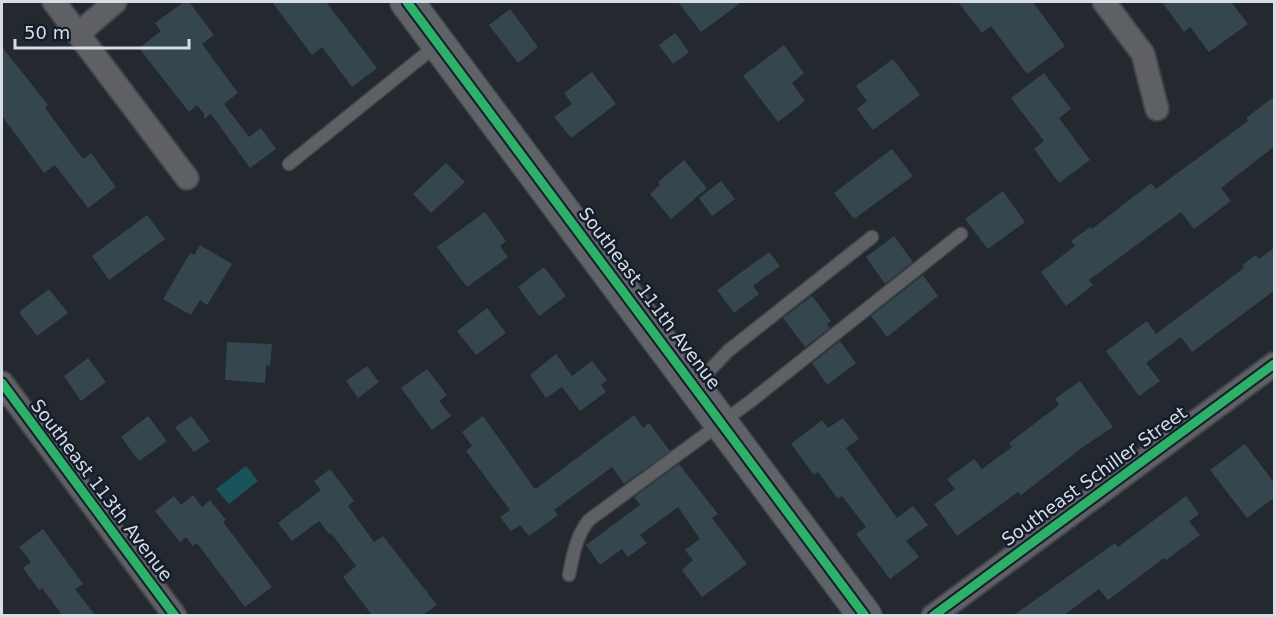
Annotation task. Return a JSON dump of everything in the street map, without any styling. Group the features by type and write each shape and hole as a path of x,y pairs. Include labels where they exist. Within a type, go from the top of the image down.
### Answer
{"street":[{"path":"54,2 187,178"},
{"path":"78,34 115,2"},
{"name":"Southeast 111th Avenue","path":"407,2 865,615"},
{"path":"1104,2 1143,54 1157,109"},
{"name":"Southeast Schiller Street","path":"933,615 1275,364"},
{"name":"Southeast 113th Avenue","path":"2,383 175,615"}],"lane":[{"path":"289,164 439,44"},
{"path":"569,575 575,545 589,520 722,423 961,234"},
{"path":"695,386 728,351 872,237"}],"water":[{"path":"246,466 258,481 229,504 216,489"}],"building":[{"path":"184,2 189,2 214,35 202,44 238,93 224,104 249,137 261,128 276,149 250,168 211,114 204,119 204,114 197,105 189,112 139,48 161,31 155,23"},
{"path":"272,2 326,2 377,68 352,87 322,47 312,55"},
{"path":"678,2 742,2 701,32"},
{"path":"958,2 1033,2 1065,46 1027,74 991,26 982,33"},
{"path":"1162,2 1231,2 1248,24 1209,52 1190,27 1184,32"},
{"path":"510,9 538,47 518,63 489,25"},
{"path":"675,33 689,52 673,64 659,45"},
{"path":"784,45 804,73 792,83 805,101 778,122 743,76"},
{"path":"2,47 48,105 45,108 83,159 91,153 116,187 88,208 55,165 44,173 2,116"},
{"path":"893,59 920,95 873,130 857,109 867,101 856,86"},
{"path":"592,72 616,104 571,138 554,117 572,104 564,93"},
{"path":"1044,73 1071,109 1059,118 1090,160 1059,183 1034,149 1044,141 1011,98"},
{"path":"1275,96 1275,146 1221,188 1231,201 1194,229 1181,212 1089,280 1093,285 1066,306 1041,272 1075,246 1071,241 1090,227 1092,229 1151,183 1156,189 1248,121 1246,118"},
{"path":"892,149 913,176 854,219 834,193"},
{"path":"684,160 707,188 671,219 650,194 660,185 658,182"},
{"path":"446,163 465,182 431,213 413,194"},
{"path":"721,181 735,199 712,216 699,198"},
{"path":"1003,191 1025,222 988,249 965,219"},
{"path":"485,212 506,241 500,246 508,257 467,287 437,247"},
{"path":"147,215 165,239 109,280 92,256"},
{"path":"894,236 913,262 885,284 866,257"},
{"path":"200,245 232,264 207,305 200,300 191,315 163,299 190,253 194,255"},
{"path":"1275,247 1275,290 1192,352 1181,337 1146,363 1160,381 1139,396 1106,351 1147,321 1156,334 1244,268 1242,265 1256,255 1259,259"},
{"path":"769,252 780,266 753,286 759,294 734,313 717,290"},
{"path":"544,267 566,296 539,316 518,287"},
{"path":"923,275 938,296 887,337 871,316"},
{"path":"49,289 68,313 37,336 19,312"},
{"path":"812,296 831,321 827,324 830,328 805,347 783,318"},
{"path":"487,308 506,333 476,355 457,331"},
{"path":"840,341 856,363 827,385 812,363"},
{"path":"227,342 272,344 270,366 266,365 265,383 225,380"},
{"path":"556,354 572,376 592,361 607,380 601,385 606,392 580,411 562,387 546,398 530,375"},
{"path":"88,358 106,382 81,401 64,376"},
{"path":"367,366 379,382 358,398 346,381"},
{"path":"427,369 447,395 439,401 451,416 432,430 401,388"},
{"path":"1080,381 1113,427 1021,495 1018,492 957,536 934,504 955,489 947,479 974,459 982,469 1012,447 1009,443 1059,405 1055,399"},
{"path":"634,415 643,428 649,423 670,451 624,484 612,467 554,510 558,515 529,536 520,525 511,531 500,517 510,510 466,451 472,446 462,432 483,416 534,488 537,488"},
{"path":"148,416 167,441 139,461 121,437"},
{"path":"191,416 210,441 194,452 175,427"},
{"path":"843,418 859,439 846,448 897,518 913,506 928,525 906,541 919,557 890,579 856,534 866,527 842,496 838,499 818,472 814,475 791,444 822,420 828,428"},
{"path":"1245,444 1275,484 1275,497 1247,518 1210,470"},
{"path":"679,464 718,514 712,518 747,564 702,597 682,570 693,560 685,550 700,539 678,507 640,535 647,543 628,557 622,549 600,565 586,545 640,505 634,497"},
{"path":"330,469 354,501 348,506 374,542 383,536 437,605 423,615 372,615 343,577 356,566 319,521 292,541 278,523 321,490 314,481"},
{"path":"193,495 202,507 210,500 226,520 223,522 272,587 245,607 197,543 193,546 186,537 180,542 155,511 174,496 181,505"},
{"path":"1186,496 1199,514 1189,521 1200,535 1166,560 1164,558 1108,600 1099,589 1064,615 1014,615 1115,543 1118,547"},
{"path":"43,529 83,584 75,589 95,615 62,615 42,588 39,590 23,568 31,562 19,547"}],"cycle path":[{"path":"407,2 865,616"},
{"path":"933,616 1274,364"},
{"path":"2,383 175,616"}]}
